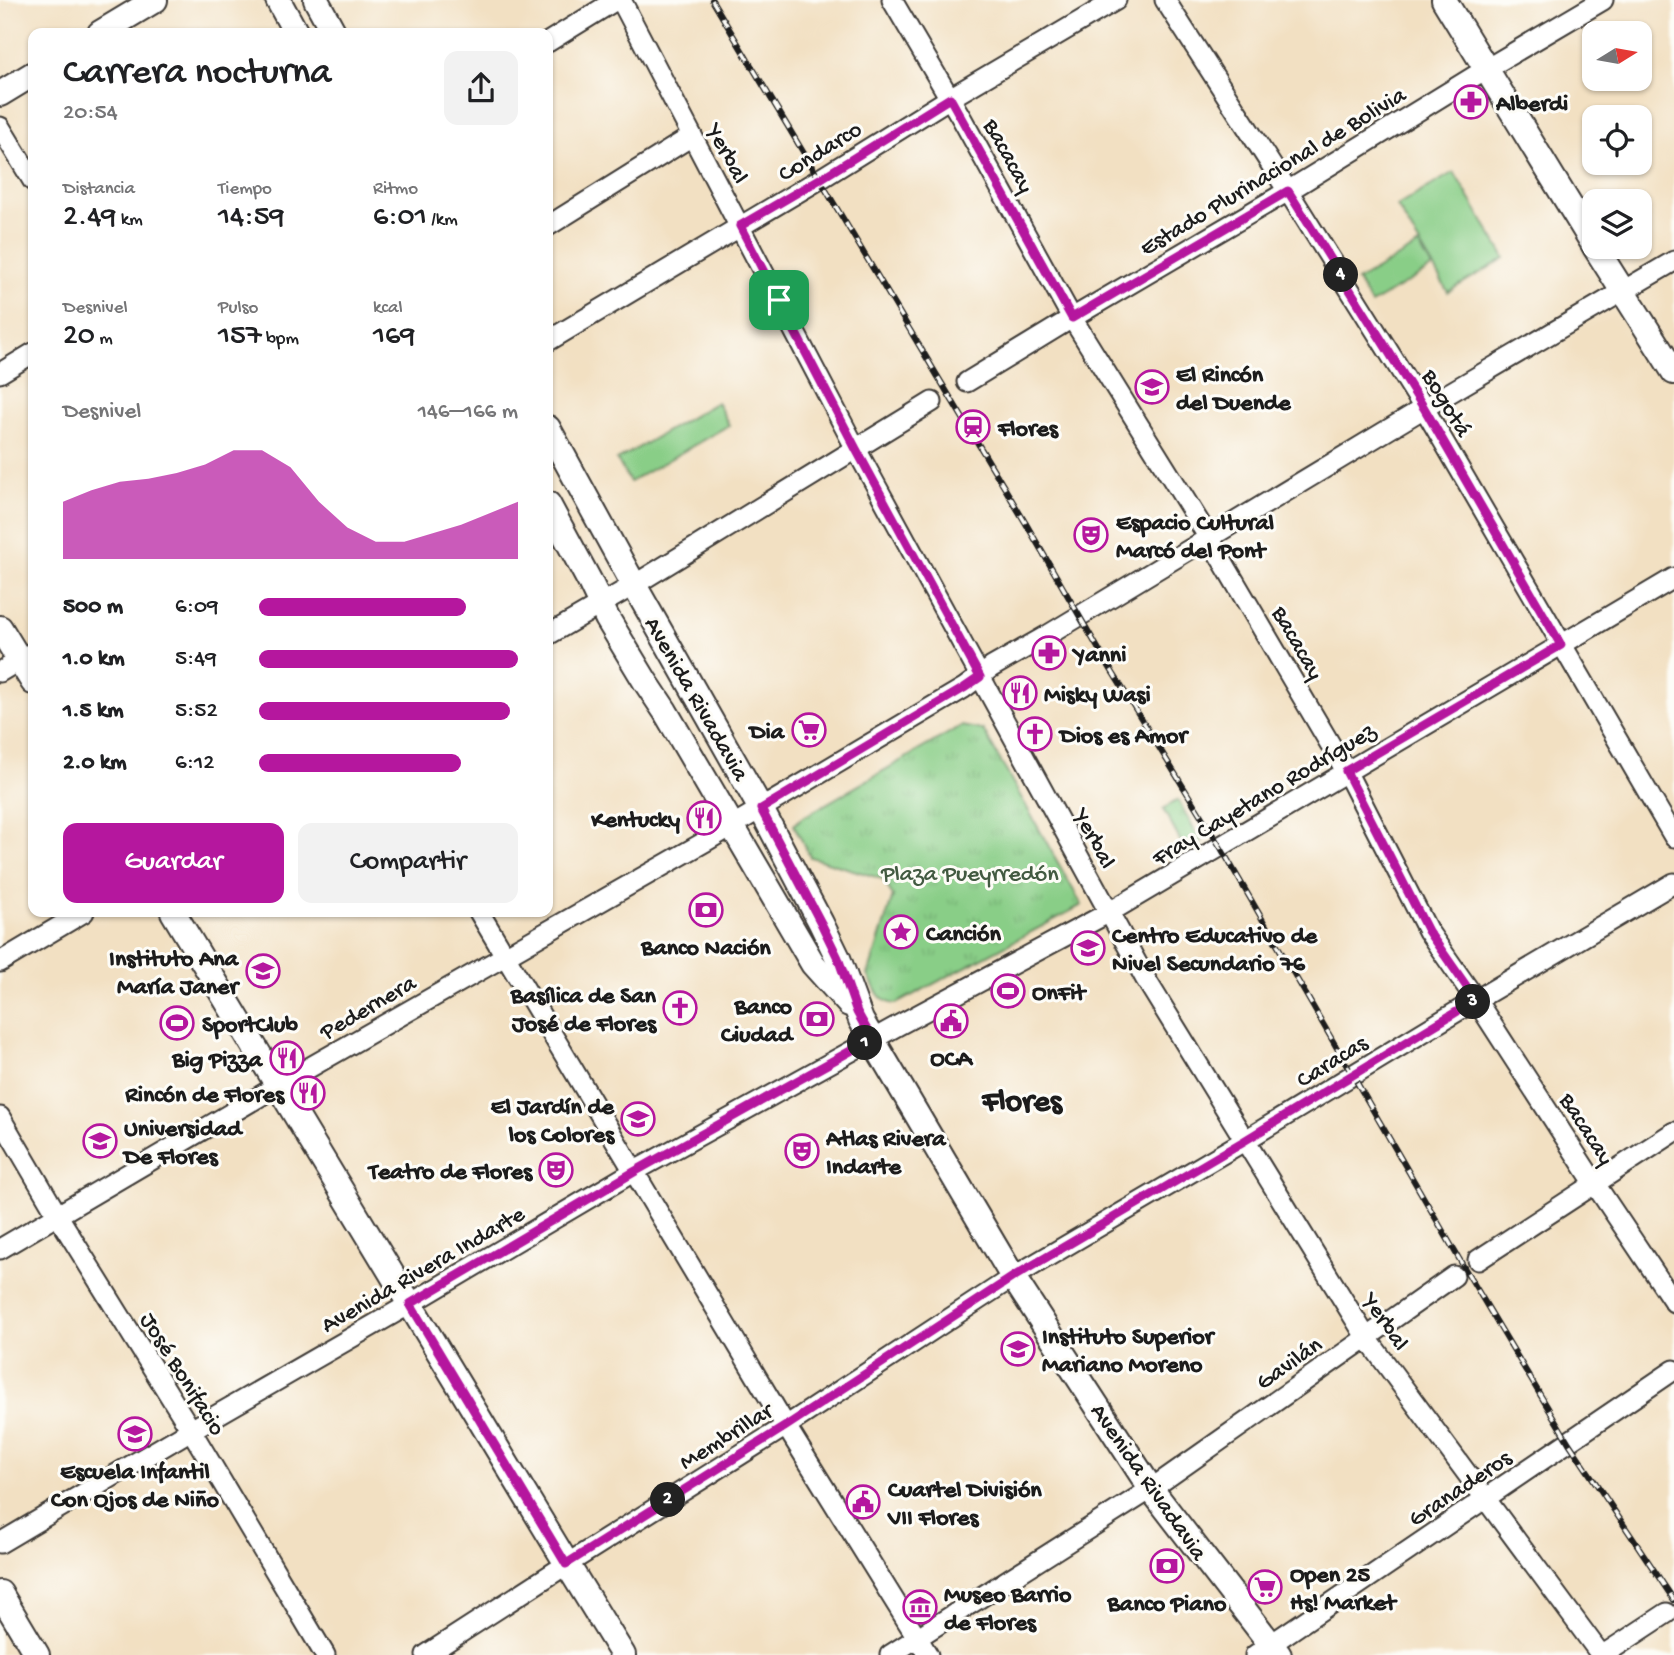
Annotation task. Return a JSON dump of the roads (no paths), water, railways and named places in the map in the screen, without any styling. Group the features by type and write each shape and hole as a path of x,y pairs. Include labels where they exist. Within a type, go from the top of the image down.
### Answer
{"main road":[{"path":"108,28 155,0"},
{"path":"278,0 293,28"},
{"path":"316,0 331,28"},
{"path":"1444,0 1582,225"},
{"path":"0,94 28,77"},
{"path":"1603,259 1674,372"},
{"name":"Avenida Rivadavia","path":"553,437 761,809 838,958 857,1012 872,1039 1013,1277 1151,1489 1268,1651"},
{"name":"Avenida Rivadavia","path":"553,513 613,629 665,711 813,964 857,1012"},
{"path":"0,628 18,662"},
{"path":"176,917 623,1655"},
{"path":"0,1593 37,1655"}],"street":[{"path":"553,39 618,0"},
{"name":"Yerbal","path":"618,0 856,449 1145,978 1366,1337 1602,1655"},
{"name":"Bacacay","path":"892,0 950,98 1072,318 1209,538 1346,771 1428,931 1674,1302"},
{"name":"Condarco","path":"553,338 1116,0"},
{"name":"Bogotá","path":"1165,0 1424,408 1674,837"},
{"name":"Estado Plurinacional de Bolivia","path":"967,382 1603,0"},
{"path":"0,127 28,173"},
{"path":"553,223 692,136"},
{"name":"Pedernera","path":"0,1249 279,1085 733,826 964,688 992,667 1674,261"},
{"path":"0,373 28,356"},
{"path":"553,632 932,402"},
{"name":"Fray Cayetano Rodríguez","path":"872,1039 1108,913 1674,578"},
{"name":"Caracas","path":"1013,1277 1674,883"},
{"path":"0,962 75,917"},
{"path":"482,917 786,1426 922,1647"},
{"name":"Avenida Rivera Indarte","path":"0,1544 634,1172 872,1039"},
{"name":"José Bonifacio","path":"0,1117 325,1655"},
{"path":"1478,1259 1674,1132"},
{"name":"Gavilán","path":"890,1655 922,1647 1454,1276"},
{"name":"Membrillar","path":"426,1655 786,1426 1013,1277"},
{"name":"Granaderos","path":"1268,1651 1674,1370"},
{"path":"1602,1655 1667,1613"}],"railway":[{"path":"712,0 1102,655 1221,848 1569,1443 1674,1600"}],"place":[{"name":"Alberdi","path":"1471,102"},
{"name":"El Rincón del Duende","path":"1152,387"},
{"name":"Flores","path":"973,427"},
{"name":"Espacio Cultural Marcó del Pont","path":"1091,535"},
{"name":"Yanni","path":"1049,653"},
{"name":"Misky Wasi","path":"1020,693"},
{"name":"Dia","path":"809,730"},
{"name":"Dios es Amor","path":"1035,734"},
{"name":"Kentucky","path":"704,818"},
{"name":"Banco Nación","path":"706,910"},
{"name":"Canción","path":"901,932"},
{"name":"Centro Educativo de Nivel Secundario 76","path":"1088,948"},
{"name":"Instituto Ana María Janer","path":"263,971"},
{"name":"OnFit","path":"1008,991"},
{"name":"Basílica de San José de Flores","path":"680,1008"},
{"name":"Banco Ciudad","path":"817,1019"},
{"name":"OCA","path":"951,1021"},
{"name":"SportClub","path":"177,1023"},
{"name":"Big Pizza","path":"287,1058"},
{"name":"Rincón de Flores","path":"308,1093"},
{"name":"El Jardín de los Colores","path":"638,1119"},
{"name":"Universidad De Flores","path":"100,1141"},
{"name":"Atlas Rivera Indarte","path":"802,1151"},
{"name":"Teatro de Flores","path":"556,1170"},
{"name":"Instituto Superior Mariano Moreno","path":"1018,1349"},
{"name":"Escuela Infantil Con Ojos de Niño","path":"135,1434"},
{"name":"Cuartel División VII Flores","path":"863,1502"},
{"name":"Banco Piano","path":"1167,1566"},
{"name":"Open 25 Hs! Market","path":"1265,1587"},
{"name":"Museo Barrio de Flores","path":"920,1607"}],"district":[{"name":"Flores","path":"1022,1099"}],"park label":[{"name":"Plaza Pueyrredón","path":"970,872"}]}
